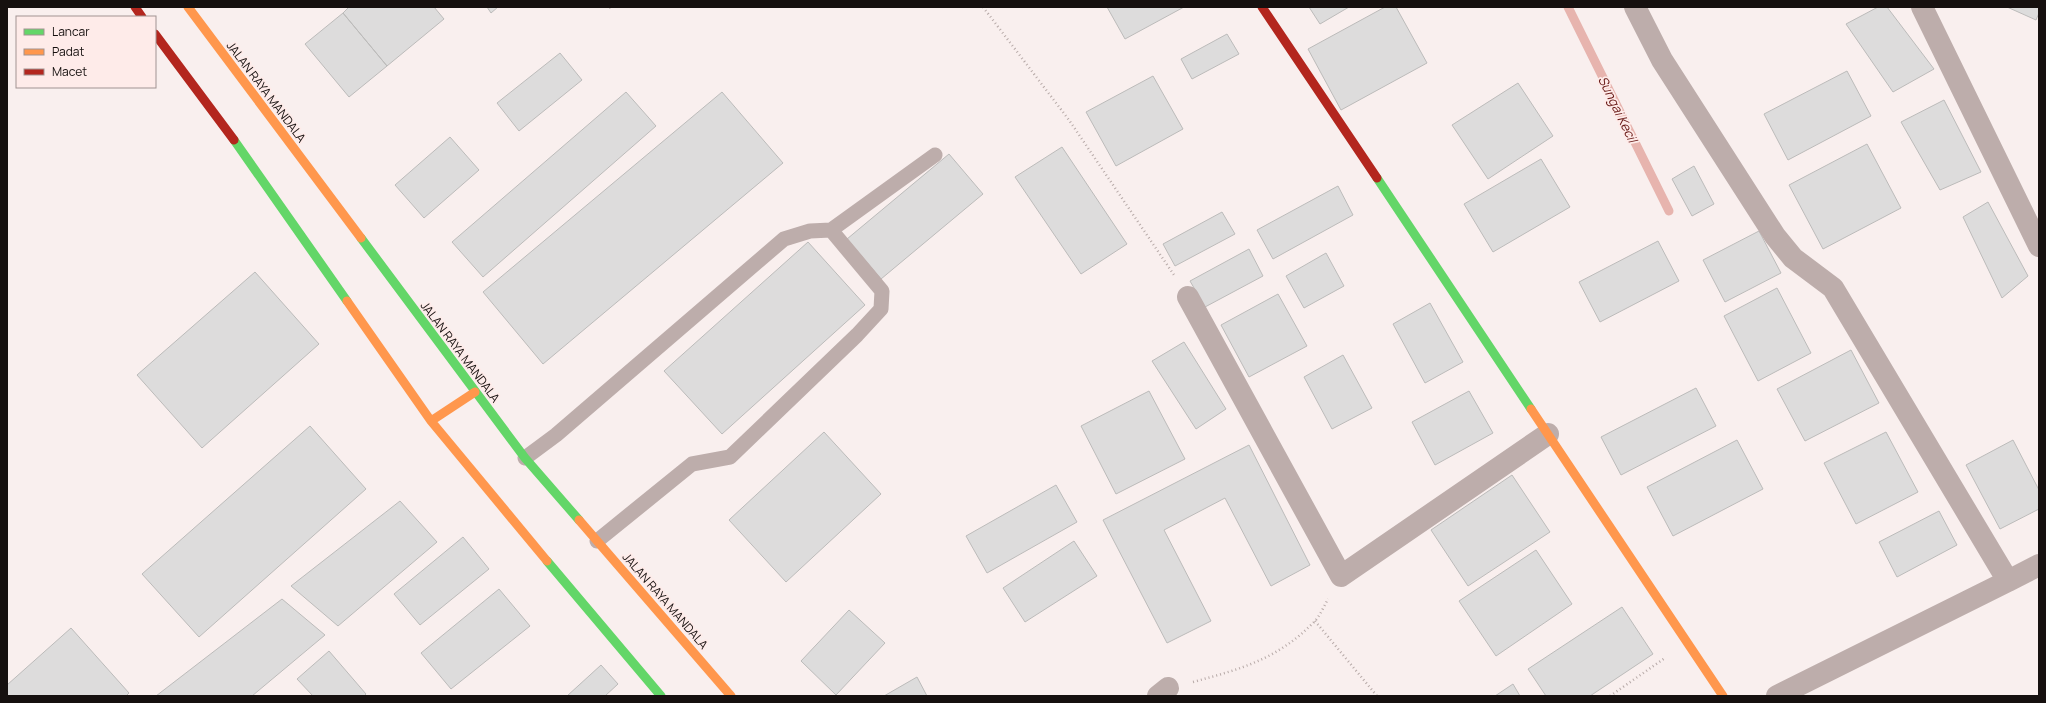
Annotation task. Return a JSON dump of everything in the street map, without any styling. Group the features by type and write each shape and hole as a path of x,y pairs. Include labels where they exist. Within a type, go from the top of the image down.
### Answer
{"main road":[{"path":"135,7 141,16"},
{"name":"JALAN RAYA MANDALA","path":"188,7 525,458 731,696"},
{"path":"1262,7 1723,696"},
{"path":"156,35 223,125 431,421 660,696"},
{"path":"431,421 475,392"}],"street":[{"path":"1635,7 1662,60 1775,236 1793,258 1833,288 2008,581"},
{"path":"1922,7 2039,246"},
{"path":"1188,297 1341,576 1548,434"},
{"path":"1777,696 2039,565"}],"lane":[{"path":"525,458 556,435 784,239 810,231 831,230 935,155"},
{"path":"597,541 692,464 730,457 857,335 881,309 882,291 831,230"}],"path":[{"path":"983,7 1069,120 1188,297"},
{"path":"1163,692 1247,667 1282,649 1315,622 1341,576"},
{"path":"1315,622 1377,696"},
{"path":"1610,696 1687,643"}],"building":[{"path":"349,7 434,7 444,19 387,66 343,13"},
{"path":"487,7 498,7 491,13"},
{"path":"1107,7 1184,7 1125,39"},
{"path":"1309,7 1349,7 1320,24"},
{"path":"1385,7 1396,7 1427,63 1341,110 1308,49"},
{"path":"1878,7 1887,7 1934,69 1893,92 1846,24"},
{"path":"2007,7 2039,7 2039,13 2036,20"},
{"path":"343,13 387,66 349,97 305,44"},
{"path":"1227,34 1239,54 1192,79 1181,59"},
{"path":"560,53 582,80 519,131 497,103"},
{"path":"1847,71 1871,116 1788,160 1764,114"},
{"path":"1153,76 1183,129 1116,166 1086,112"},
{"path":"1518,83 1553,136 1488,179 1452,125"},
{"path":"626,92 656,126 483,277 452,242"},
{"path":"722,92 783,163 543,364 483,292"},
{"path":"1944,100 1981,172 1940,190 1901,122"},
{"path":"450,137 479,170 424,218 395,185"},
{"path":"1867,144 1901,208 1823,249 1789,185"},
{"path":"1062,147 1127,244 1081,274 1015,177"},
{"path":"949,154 983,194 881,279 847,239"},
{"path":"1541,159 1570,207 1493,252 1464,204"},
{"path":"1694,166 1714,204 1692,216 1672,179"},
{"path":"1338,186 1353,215 1273,259 1257,230"},
{"path":"1988,202 2028,276 2002,298 1963,217"},
{"path":"1222,212 1235,234 1175,266 1163,244"},
{"path":"1759,231 1781,273 1725,302 1703,260"},
{"path":"1658,241 1679,281 1600,322 1579,282"},
{"path":"808,242 865,305 722,434 664,371"},
{"path":"1249,249 1263,276 1205,307 1190,281"},
{"path":"1326,253 1344,286 1304,308 1286,276"},
{"path":"255,272 319,344 202,448 137,375"},
{"path":"1777,288 1811,353 1758,381 1724,316"},
{"path":"1278,294 1307,346 1249,377 1221,325"},
{"path":"1430,303 1463,362 1425,383 1393,324"},
{"path":"1184,342 1226,409 1196,429 1152,361"},
{"path":"1851,350 1879,403 1805,441 1777,389"},
{"path":"1343,355 1372,408 1332,429 1304,377"},
{"path":"1696,388 1716,426 1621,475 1601,437"},
{"path":"1149,391 1185,459 1116,494 1081,426"},
{"path":"1469,391 1493,433 1435,465 1412,422"},
{"path":"310,426 366,489 199,637 142,574"},
{"path":"824,432 881,494 786,582 729,520"},
{"path":"1886,432 1918,492 1856,524 1824,463"},
{"path":"1737,440 1763,489 1673,536 1647,487"},
{"path":"2013,440 2039,490 2039,509 2000,529 1966,465"},
{"path":"1249,445 1310,565 1271,586 1225,498 1164,530 1211,621 1167,643 1103,520"},
{"path":"1512,475 1550,532 1468,586 1431,530"},
{"path":"1056,485 1077,522 987,573 966,536"},
{"path":"400,501 437,542 338,626 291,586"},
{"path":"1939,511 1957,545 1897,577 1879,542"},
{"path":"463,537 489,569 420,625 394,594"},
{"path":"1074,541 1097,576 1025,622 1003,588"},
{"path":"1536,550 1572,604 1496,656 1459,601"},
{"path":"499,589 530,626 451,689 421,653"},
{"path":"282,599 325,635 252,696 156,696"},
{"path":"1622,607 1653,654 1590,696 1546,696 1528,669"},
{"path":"849,610 885,643 836,695 801,661"},
{"path":"71,628 129,693 126,696 7,696 7,685"},
{"path":"329,651 366,694 364,696 313,696 297,679"},
{"path":"601,665 618,684 605,696 567,696"},
{"path":"917,677 927,696 884,696"},
{"path":"1513,684 1520,696 1495,696"}],"waterway":[{"name":"Sungai Kecil","path":"1568,7 1669,211"}],"traffic: fast":[{"path":"234,140 347,301"},
{"path":"1377,178 1531,409"},
{"path":"361,238 525,458 579,520"},
{"path":"547,561 661,696"}],"traffic: slow":[{"path":"188,7 361,238"},
{"path":"347,301 431,421 547,561"},
{"path":"431,421 475,392"},
{"path":"1531,409 1723,696"},
{"path":"579,520 731,696"}],"traffic: jam":[{"path":"135,7 141,16"},
{"path":"1262,7 1377,178"},
{"path":"156,35 234,140"}]}
